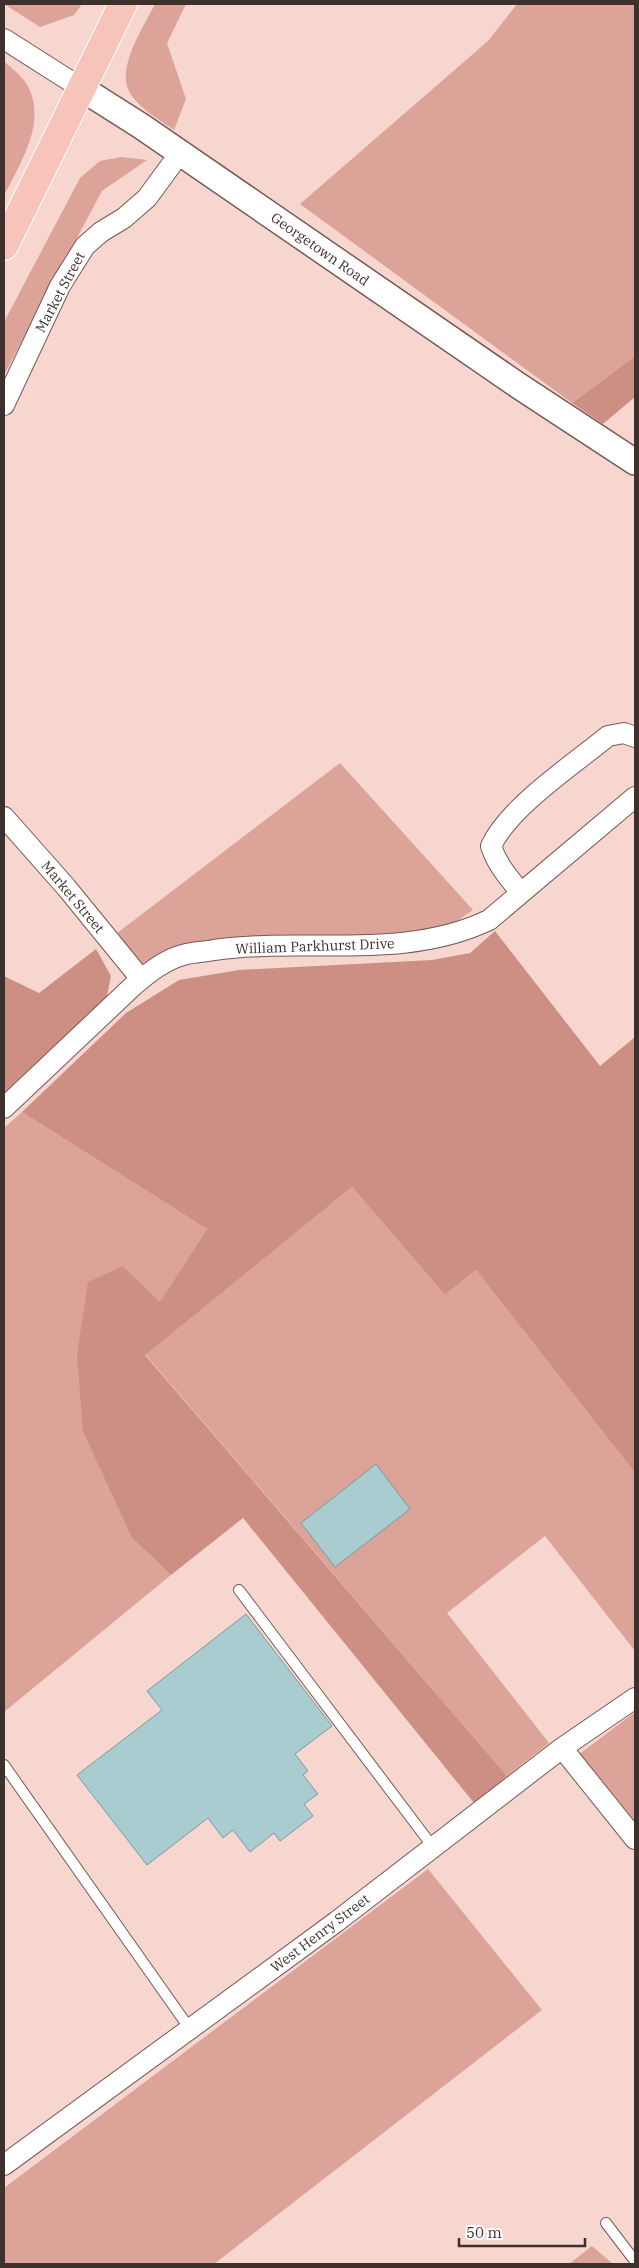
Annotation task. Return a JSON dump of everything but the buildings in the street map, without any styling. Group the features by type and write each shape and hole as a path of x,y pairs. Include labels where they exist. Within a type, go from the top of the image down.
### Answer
{"highway":[{"path":"4,246 123,4"}],"street":[{"name":"Georgetown Road","path":"4,39 180,153 519,386 635,462"},
{"name":"Market Street","path":"4,405 60,286 85,246 101,232 124,218 147,198 180,153"},
{"path":"521,893 501,869 491,846 507,820 608,736 624,733 635,738"},
{"name":"William Parkhurst Drive","path":"4,1108 152,969 182,955 242,946 390,945 466,931 489,920 635,797"},
{"name":"Market Street","path":"4,817 66,887 141,979"},
{"name":"West Henry Street","path":"4,2165 336,1922 562,1748 635,1698"},
{"path":"562,1748 635,1838"}],"lane":[{"path":"239,1590 433,1847"},
{"path":"4,1765 190,2029"},
{"path":"606,2223 635,2261"}],"shaded area":[{"path":"4,4 82,4 74,15 40,27"},
{"path":"155,4 186,4 167,43 186,99 174,130 136,101 128,89 126,79 129,57"},
{"path":"517,4 635,4 635,356 572,403 300,204 488,41"},
{"path":"4,61 26,83 32,97 35,112 30,141 4,196"},
{"path":"121,157 147,160 102,191 4,375 4,322 80,178 100,161"},
{"path":"635,356 635,397 603,424 572,403"},
{"path":"340,763 473,910 447,928 409,940 258,940 150,969 128,961 108,940"},
{"path":"495,931 600,1066 635,1037 635,1473 476,1270 445,1295 352,1187 145,1355 507,1776 474,1803 243,1518 171,1575 132,1538 83,1431 77,1355 88,1282 123,1266 160,1302 207,1229 22,1112 126,1013 179,980 239,970 432,960 470,953"},
{"path":"96,949 111,976 106,1001 4,1096 4,976 39,993"},
{"path":"22,1112 207,1229 160,1303 123,1266 132,1538 171,1575 4,1712 4,1128"},
{"path":"352,1187 445,1295 476,1270 635,1473 635,1651 545,1536 447,1613 549,1743 507,1776 145,1354"},
{"path":"635,1712 635,1838 577,1756"},
{"path":"428,1869 542,2010 214,2264 4,2264 4,2188"},
{"path":"592,2246 613,2264 569,2264"}]}
